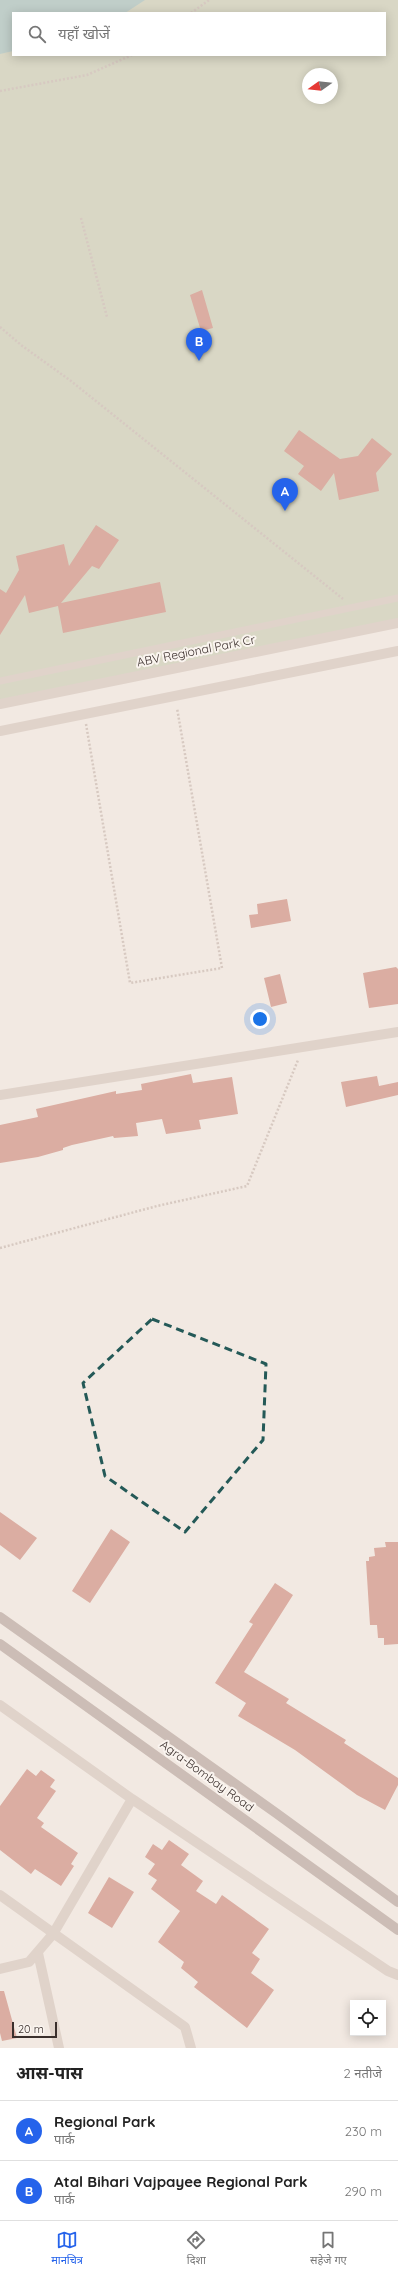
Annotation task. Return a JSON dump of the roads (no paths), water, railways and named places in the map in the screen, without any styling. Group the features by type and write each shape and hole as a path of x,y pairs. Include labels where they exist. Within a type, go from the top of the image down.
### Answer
{"main road":[{"name":"Agra-Bombay Road","path":"0,1617 263,1803 398,1902"},
{"name":"Agra-Bombay Road","path":"0,1644 398,1930"}],"street":[{"name":"ABV Regional Park Cr","path":"0,704 398,623"},
{"path":"0,731 398,651"},
{"path":"0,1095 398,1032"},
{"path":"0,1706 132,1799 388,1971 398,1975"},
{"path":"0,1969 29,1962 53,1934 132,1799"},
{"path":"0,1895 185,2027 191,2048"},
{"path":"38,1953 59,2048"}],"lane":[{"path":"0,681 398,598"}],"water":[{"path":"0,0 145,0 127,12 12,12 12,51 0,54"}],"place":[{"name":"Atal Bihari Vajpayee Regional Park","path":"199,361"},
{"name":"Regional Park","path":"285,511"}]}
